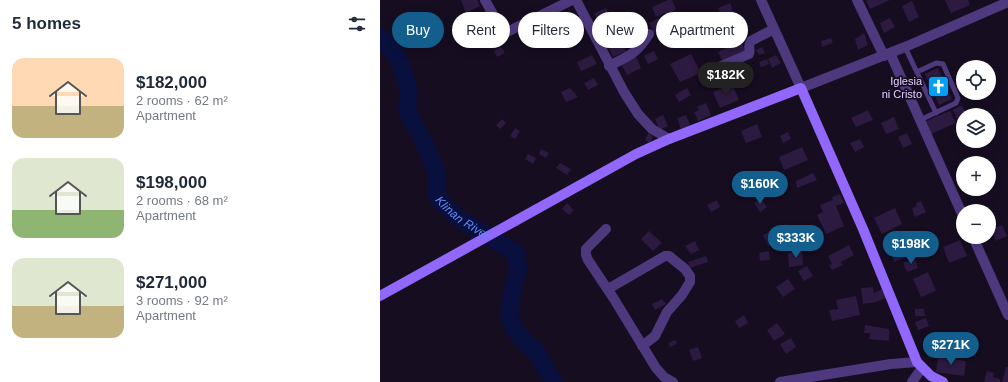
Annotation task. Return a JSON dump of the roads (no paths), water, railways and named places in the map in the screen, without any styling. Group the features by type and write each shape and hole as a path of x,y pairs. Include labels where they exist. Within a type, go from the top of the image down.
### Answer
{"street":[{"path":"485,0 500,27 503,31 508,32 572,0"},
{"path":"576,0 624,92 638,114 652,129 669,139"},
{"path":"761,0 863,229 920,365 931,376 943,382"},
{"path":"857,0 887,54 920,120 958,204"},
{"path":"380,296 636,154 669,139 905,48 1008,2"},
{"path":"719,67 750,54 751,52 749,45 751,41 774,29"},
{"path":"610,66 637,51 642,46 649,34"},
{"path":"606,229 586,249 588,260 608,289 656,368 673,382"},
{"path":"975,244 1007,309"},
{"path":"608,289 665,256 670,256 685,269 690,276 690,282 682,295 667,312 655,336 642,346"},
{"path":"780,382 891,364 920,365"},
{"path":"912,382 920,365"}],"lane":[{"path":"905,48 936,113"},
{"path":"917,72 936,63 943,64 958,98 956,103 920,120"}],"waterway":[{"name":"Klinan River","path":"380,37 398,57 409,91 407,111 424,142 436,171 437,197 460,219 516,253 518,269 509,316 515,330 525,342 536,351 554,382"}],"place":[{"name":"Iglesia ni Cristo","path":"938,87"}]}
